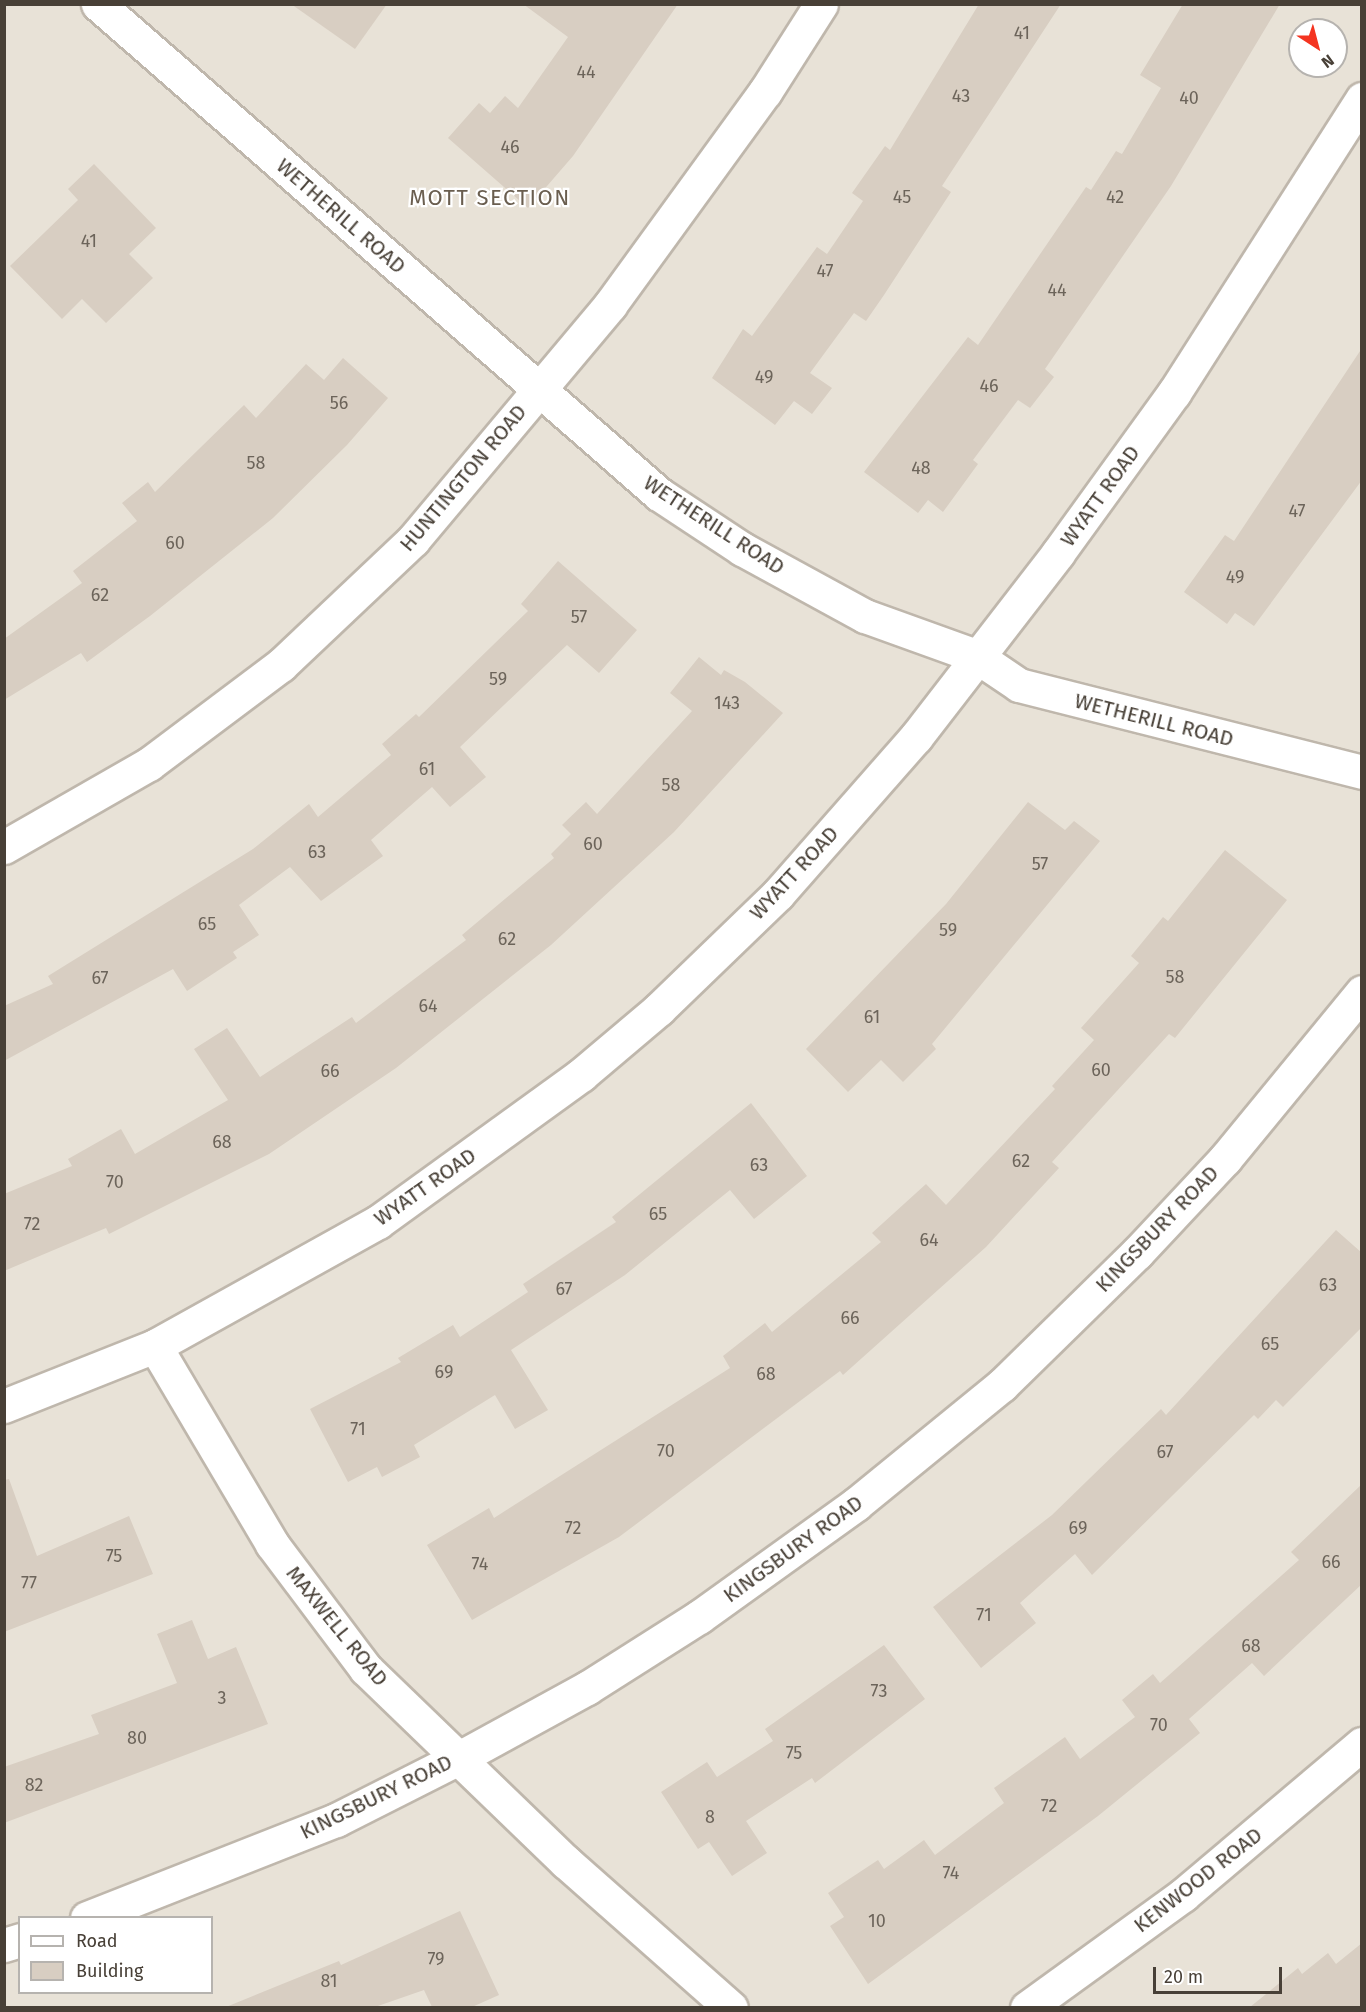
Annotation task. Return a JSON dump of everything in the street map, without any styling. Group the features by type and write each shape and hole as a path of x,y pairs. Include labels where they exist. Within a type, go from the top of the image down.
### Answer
{"street":[{"name":"WETHERILL ROAD","path":"98,4 659,494 742,549 865,616 976,656 1019,685 1362,772"},
{"name":"HUNTINGTON ROAD","path":"4,847 149,764 281,665 413,540 617,295 765,92 820,4"},
{"name":"WYATT ROAD","path":"4,1406 155,1346 378,1222 581,1075 659,1009 778,894 916,737 976,656 1058,554 1174,393 1362,99"},
{"name":"KINGSBURY ROAD","path":"90,1916 336,1820 459,1758 587,1688 699,1617 856,1504 1002,1385 1225,1159 1362,992"},
{"name":"MAXWELL ROAD","path":"155,1346 272,1544 366,1669 566,1862 731,2007"},
{"name":"KENWOOD ROAD","path":"1027,2007 1183,1895 1362,1744"}],"shaded area":[{"name":"MOTT SECTION","path":"5,5 1361,5 1361,2007 5,2008"}],"building":[{"path":"291,4 387,4 355,49"},
{"path":"523,4 678,4 573,156 528,208 448,138 479,103 490,113 505,96 518,108 568,37"},
{"path":"979,4 1061,4 942,186 951,192 884,295 866,321 854,313 810,373 832,388 812,414 794,401 775,425 712,378 743,329 752,336 817,247 827,254 863,201 852,193 885,146 890,150"},
{"path":"1183,4 1280,4 1171,186 1045,369 1054,377 1030,408 1018,400 973,460 978,464 943,512 928,500 918,513 864,472 968,337 978,345 1086,187 1091,190 1116,151 1122,154 1161,88 1140,75"},
{"path":"94,164 156,228 129,254 153,278 106,323 82,299 62,319 10,266 78,200 68,189"},
{"path":"1362,348 1362,480 1254,626 1235,613 1227,624 1184,592 1225,535 1234,541"},
{"path":"343,358 388,398 347,445 273,518 150,616 87,662 81,653 4,700 4,639 82,583 73,571 137,521 122,503 148,482 155,492 244,405 256,418 306,364 324,380"},
{"path":"558,561 637,630 599,673 567,645 460,747 486,777 450,807 432,787 371,840 383,856 321,901 290,867 239,905 259,935 233,952 237,958 187,991 173,969 4,1061 4,1006 53,984 48,976 253,849 309,804 318,817 391,755 382,744 416,714 419,717 528,611 521,604"},
{"path":"699,657 721,675 724,670 745,682 783,713 674,832 551,945 396,1068 269,1154 109,1234 106,1228 4,1271 4,1194 72,1166 68,1159 121,1129 135,1154 228,1100 194,1049 227,1028 260,1077 352,1017 356,1023 466,940 462,935 554,858 551,854 571,834 562,825 586,802 597,814 692,711 670,693"},
{"path":"1028,802 1065,830 1074,821 1100,841 932,1044 936,1049 903,1082 881,1060 848,1092 806,1049 946,904"},
{"path":"1225,850 1287,900 1175,1038 1169,1034 1052,1162 1059,1168 986,1247 843,1375 840,1371 619,1537 472,1620 427,1545 489,1508 494,1518 730,1368 723,1356 765,1323 772,1332 881,1242 872,1233 926,1184 946,1205 1055,1089 1052,1086 1094,1040 1081,1028 1139,963 1131,956 1163,917 1168,921"},
{"path":"751,1103 807,1176 754,1219 730,1190 625,1275 511,1350 548,1410 515,1429 495,1395 414,1445 420,1457 382,1477 377,1467 348,1482 310,1409 401,1362 398,1358 453,1325 460,1337 528,1292 523,1284 616,1222 612,1217"},
{"path":"1336,1230 1362,1253 1362,1327 1283,1407 1276,1400 1258,1419 1254,1415 1092,1575 1075,1554 1020,1603 1036,1623 981,1668 933,1607 1052,1515 1161,1409 1166,1415"},
{"path":"9,1479 37,1556 129,1516 153,1574 4,1632 4,1480"},
{"path":"1362,1484 1362,1584 1264,1676 1252,1663 1189,1719 1200,1733 1098,1816 868,1984 830,1926 844,1917 828,1893 878,1860 884,1869 924,1840 935,1855 1004,1803 994,1788 1065,1737 1080,1759 1135,1717 1122,1700 1153,1674 1160,1683 1299,1560 1291,1552"},
{"path":"192,1620 208,1659 236,1647 268,1724 4,1823 4,1767 99,1734 91,1715 177,1683 157,1634"},
{"path":"884,1645 925,1699 815,1783 812,1778 746,1821 767,1853 732,1876 709,1842 698,1849 661,1792 707,1762 717,1777 773,1741 765,1729"},
{"path":"460,1911 499,1995 472,2007 432,2007 424,1990 375,2007 226,2007 339,1961 341,1965"},
{"path":"1362,1943 1362,2007 1250,2007 1298,1968 1302,1974 1328,1953 1336,1964"}],"district":[{"name":"MOTT SECTION","path":"490,198"}]}
